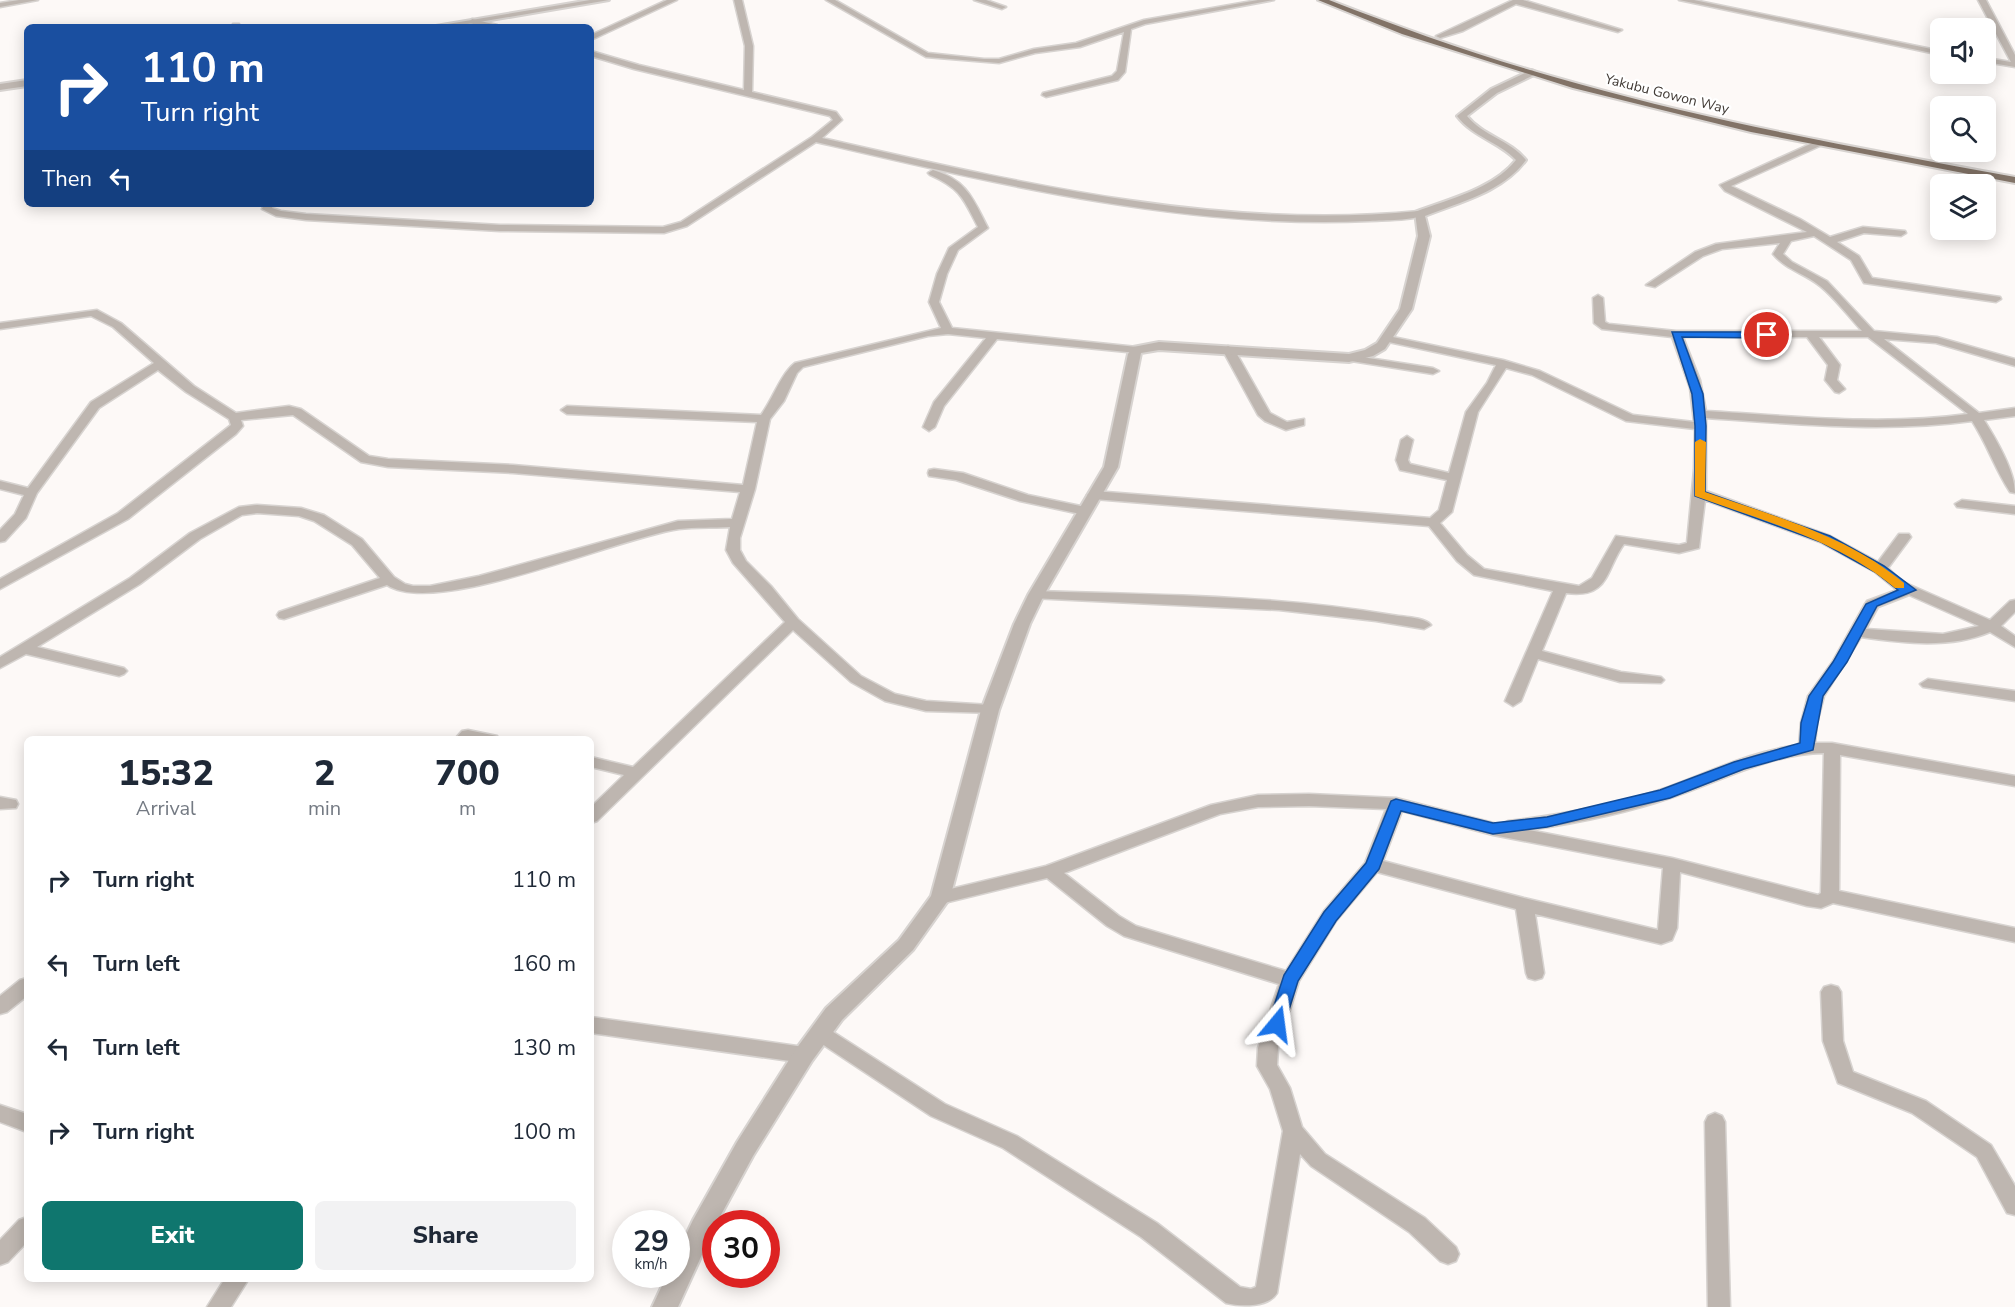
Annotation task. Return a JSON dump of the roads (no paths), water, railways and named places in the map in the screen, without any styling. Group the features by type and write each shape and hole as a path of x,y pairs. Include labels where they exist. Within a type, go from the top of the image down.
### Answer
{"highway":[{"name":"Yakubu Gowon Way","path":"1322,0 1422,39 1531,73 1639,102 1819,143 2015,180"},
{"name":"Yakubu Gowon Way","path":"1343,0 1440,36 1581,80 1720,115 1917,156 2015,171"}],"street":[{"path":"3,3 34,0"},
{"path":"452,24 599,0"},
{"path":"594,37 674,0"},
{"path":"738,0 748,46 748,93"},
{"path":"830,0 926,55 974,60 999,60 1034,51 1077,45 1128,27 1270,0"},
{"path":"978,0 1002,7"},
{"path":"1683,0 1930,51"},
{"path":"1982,0 2015,63"},
{"path":"1440,36 1460,29 1517,1 1618,30"},
{"path":"471,21 482,24"},
{"path":"1046,95 1115,78 1121,72 1120,64 1128,27"},
{"path":"268,207 279,214 306,217 500,228 664,230 684,224 815,139 838,120 838,116 637,68 594,54"},
{"path":"1996,61 2015,63"},
{"path":"815,139 1003,182 1230,215 1377,219 1419,214 1486,187 1518,166 1521,160 1514,151 1474,128 1461,116 1470,106 1514,79 1531,73"},
{"path":"0,87 24,83"},
{"path":"1819,143 1725,185 1728,189 1797,221 1855,258 1868,281 1996,299"},
{"path":"908,161 948,180 965,192 984,228 954,248 942,274 934,302 948,331"},
{"path":"1349,358 1369,353 1388,339 1406,309 1424,236 1419,214"},
{"path":"1829,241 1863,230 1901,233"},
{"path":"1651,285 1699,254 1720,246 1814,233"},
{"path":"1787,238 1779,254 1788,264 1823,283 1871,334 1972,411 1993,444 2001,468 2015,489"},
{"path":"1598,298 1600,323 1606,327 1676,334 1812,336 1871,334 1937,340 2015,363"},
{"path":"0,326 93,312 117,325 161,363 161,366 190,389 234,417 237,426 139,505 70,548 0,585"},
{"path":"990,710 926,706 890,698 856,679 793,622 766,589 740,563 733,550 736,523 748,489 764,419 778,401 792,371 799,365 904,338 948,331 1137,350 1159,346 1349,358 1433,371"},
{"path":"1433,522 1462,558 1479,572 1561,588 1587,590 1601,576 1615,543 1621,539 1679,549 1694,545 1699,494 1700,420 1697,394 1676,334"},
{"path":"930,427 938,405 995,335"},
{"path":"1812,336 1834,366 1831,380 1839,388"},
{"path":"1388,339 1503,363 1536,373 1630,418 1853,424 1931,423 2015,412"},
{"path":"1228,349 1237,369 1254,392 1263,414 1286,426 1300,423"},
{"path":"665,1307 702,1227 745,1149 804,1055 834,1014 906,945 940,898 990,710 1036,595 1111,467 1132,357 1137,350"},
{"path":"1094,495 1433,522 1445,512 1472,412 1493,384 1503,363"},
{"path":"0,538 21,515 31,493 95,405 108,394 161,366"},
{"path":"234,417 289,410 297,412 365,459 388,463 513,469 748,489"},
{"path":"567,410 673,413 764,419"},
{"path":"1407,440 1402,460 1405,467 1455,478"},
{"path":"934,472 958,476 1025,498 1085,511"},
{"path":"0,485 31,493"},
{"path":"1699,494 1825,539 1880,569 1896,584 1991,626 2015,643"},
{"path":"1962,504 2015,510"},
{"path":"0,663 135,580 195,536 239,511 257,509 300,512 319,518 357,542 389,580 401,588 430,590 481,580 678,525 736,523"},
{"path":"1880,569 1904,537"},
{"path":"284,615 389,580"},
{"path":"1513,701 1561,588"},
{"path":"1808,747 1809,723 1816,696 1840,662 1872,604 1909,590"},
{"path":"1036,595 1302,607 1372,615 1424,625"},
{"path":"1855,632 1902,638 1949,638 1991,626 2015,604"},
{"path":"594,814 793,622"},
{"path":"25,649 119,671"},
{"path":"1533,653 1620,677 1656,680"},
{"path":"1928,684 2015,696"},
{"path":"1493,829 1562,820 1664,794 1768,756 1808,747 1832,748 2015,781"},
{"path":"1830,896 1832,748"},
{"path":"594,763 637,773"},
{"path":"940,898 1050,871 1191,818 1258,801 1396,804 1493,829 1672,864 1807,900 1821,902 1830,896 2015,935"},
{"path":"1396,804 1373,865 1330,916 1290,980 1268,1048 1267,1066 1280,1088 1293,1131 1318,1160 1416,1225 1448,1254"},
{"path":"1373,865 1524,905 1661,937 1666,935 1668,928 1672,864"},
{"path":"1050,871 1113,921 1130,931 1290,980"},
{"path":"1524,905 1535,973"},
{"path":"0,1007 24,987"},
{"path":"1831,992 1833,1041 1845,1077 1919,1107 1984,1151 2015,1206"},
{"path":"594,1024 804,1055"},
{"path":"820,1033 938,1110 1010,1142 1149,1230 1234,1296 1252,1300 1266,1293 1293,1131"},
{"path":"0,1113 24,1122"},
{"path":"1715,1122 1719,1307"},
{"path":"0,1255 24,1230"},
{"path":"218,1307 236,1282"}]}
